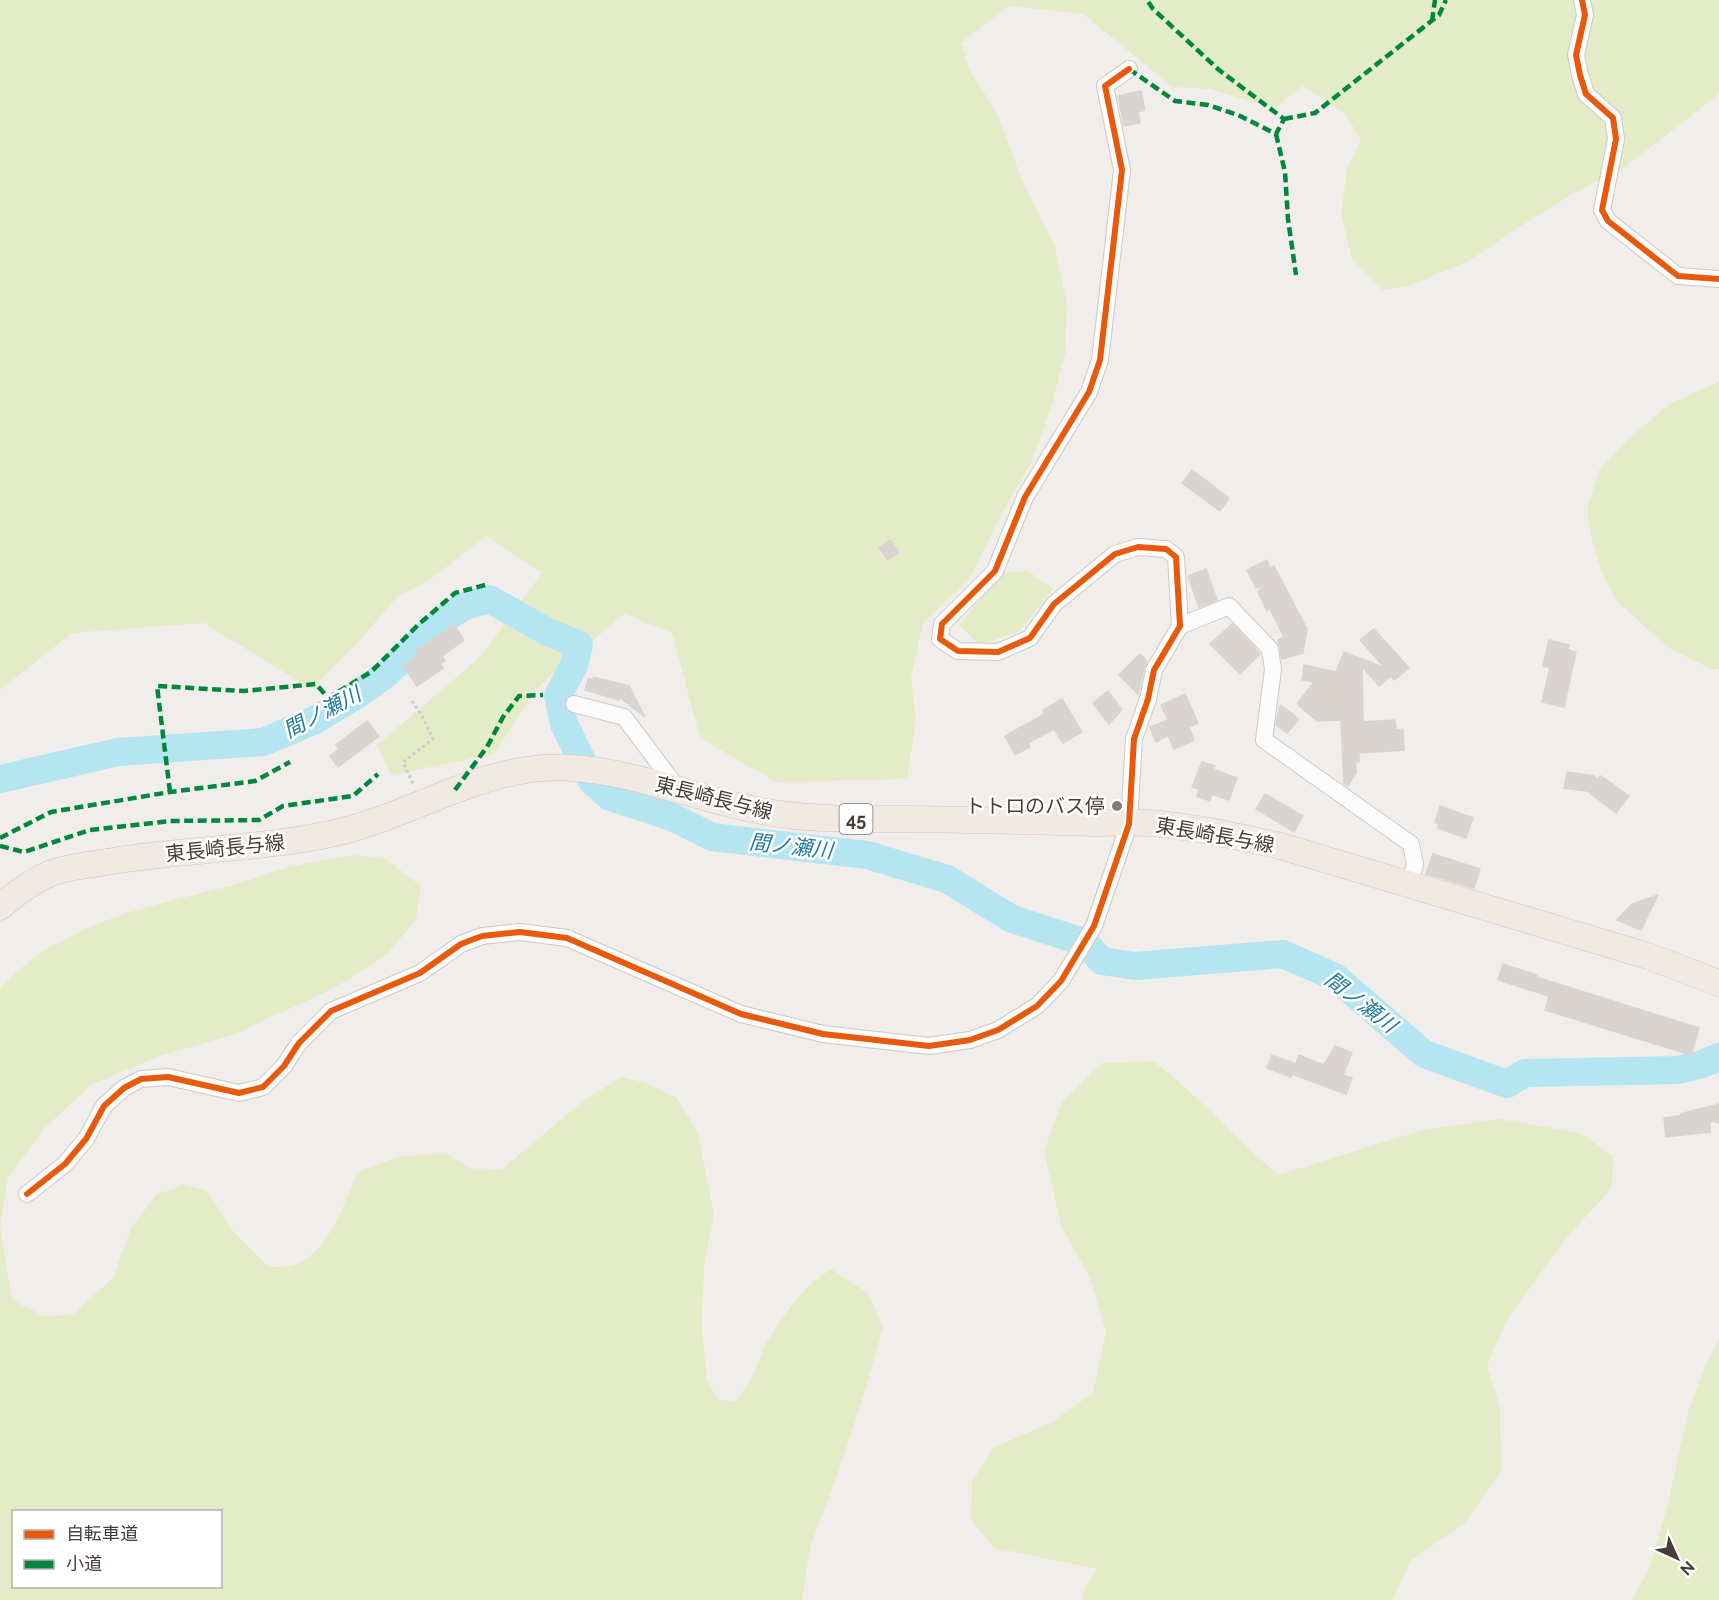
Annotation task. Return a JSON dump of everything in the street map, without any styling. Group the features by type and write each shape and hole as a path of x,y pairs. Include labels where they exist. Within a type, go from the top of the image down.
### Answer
{"main road":[{"name":"東長崎長与線","path":"0,907 50,873 151,855 294,841 338,832 423,804 465,786 503,775 541,768 579,768 678,789 747,809 781,815 879,820 1144,823 1189,827 1277,845 1637,952 1719,982"}],"street":[{"path":"1582,0 1586,15 1576,55 1580,75 1586,94 1613,117 1616,140 1602,210 1608,221 1678,276 1719,279"},
{"path":"27,1194 64,1164 86,1139 104,1106 124,1088 141,1080 168,1077 239,1093 263,1087 284,1066 299,1043 331,1011 420,973 461,944 482,936 520,932 567,938 741,1014 823,1034 929,1046 970,1040 998,1030 1037,1006 1060,981 1094,926 1129,824 1134,740 1149,699 1154,670 1180,626 1176,557 1166,549 1138,547 1115,554 1054,604 1030,638 998,652 958,651 940,639 942,624 994,571 1025,497 1089,392 1100,360 1122,170 1105,86 1129,69"},
{"path":"1180,626 1229,606 1270,649 1273,669 1264,740 1411,844 1415,864 1409,885"},
{"path":"574,704 624,717 678,789"}],"path":[{"path":"412,701 433,739 403,762 423,804"}],"green space":[{"path":"0,0 1719,0 1719,94 1625,167 1576,192 1469,261 1411,285 1383,290 1352,259 1341,214 1347,168 1361,140 1345,113 1303,86 1274,108 1210,89 1173,87 1083,14 1009,6 961,43 970,71 997,113 1022,180 1055,247 1067,304 1065,354 1051,407 1032,461 1001,515 969,580 923,623 911,678 916,720 907,779 776,782 700,738 672,632 624,614 538,687 494,754 391,775 377,745 480,657 542,573 487,536 428,581 398,596 359,641 311,689 204,623 72,633 0,690"},
{"path":"1719,382 1719,669 1711,669 1667,647 1616,600 1601,571 1592,540 1587,510 1599,470 1627,440 1671,403"},
{"path":"1028,571 1053,589 1020,631 980,645 959,625 1002,573"},
{"path":"353,855 386,859 421,886 416,920 388,953 348,980 232,1035 160,1056 92,1084 44,1129 8,1177 0,1226 0,989 23,967 48,949 75,934 134,911 233,885 290,867"},
{"path":"1153,1061 1278,1175 1423,1130 1499,1119 1580,1133 1613,1156 1612,1188 1567,1237 1506,1321 1487,1366 1500,1407 1501,1472 1464,1524 1410,1561 1393,1600 1082,1600 1085,1586 1098,1569 994,1548 971,1520 972,1482 993,1448 1052,1422 1093,1393 1106,1332 1091,1280 1061,1225 1044,1151 1062,1102 1102,1063"},
{"path":"622,1077 646,1083 677,1098 698,1133 714,1214 704,1266 702,1329 707,1380 718,1400 736,1401 752,1378 766,1343 785,1314 808,1286 831,1269 869,1294 883,1327 838,1473 810,1547 802,1600 0,1600 0,1226 12,1300 44,1316 72,1315 113,1278 131,1228 156,1195 183,1185 207,1191 233,1231 269,1267 291,1266 309,1257 327,1237 357,1173 399,1156 447,1154 475,1171 502,1169 587,1098"},
{"path":"1719,1339 1719,1600 1632,1600 1649,1569 1667,1507 1688,1412 1706,1365"}],"building":[{"path":"1141,91 1145,110 1138,112 1140,123 1124,126 1118,96"},
{"path":"1192,470 1229,498 1220,511 1182,483"},
{"path":"890,540 899,552 888,560 879,548"},
{"path":"1267,560 1270,568 1274,566 1307,629 1303,653 1282,659 1278,640 1284,637 1270,609 1267,611 1258,592 1264,586 1256,588 1247,570"},
{"path":"1206,569 1217,600 1199,607 1188,576"},
{"path":"1232,624 1260,654 1240,674 1210,644"},
{"path":"454,625 464,640 442,656 445,661 440,664 443,668 417,686 403,666 418,655 416,651"},
{"path":"1374,629 1409,668 1394,680 1391,676 1379,686 1362,666 1363,722 1395,720 1396,730 1403,729 1404,750 1359,753 1356,773 1348,786 1344,784 1341,720 1317,721 1297,704 1314,682 1302,680 1304,665 1336,672 1344,652 1385,668 1360,640"},
{"path":"1549,640 1569,645 1568,650 1576,652 1564,707 1542,702 1550,668 1543,666"},
{"path":"1140,654 1147,661 1138,694 1119,675"},
{"path":"593,677 629,686 645,717 619,697 619,700 585,690 588,679 596,679"},
{"path":"1108,691 1122,710 1109,724 1093,703"},
{"path":"1185,694 1198,723 1189,727 1194,740 1174,749 1168,735 1156,742 1150,727 1168,720 1161,705"},
{"path":"1062,699 1082,732 1063,743 1054,729 1028,743 1030,747 1015,755 1005,736 1045,714 1043,710"},
{"path":"1281,705 1299,719 1287,733 1276,725"},
{"path":"367,721 379,736 338,767 330,756 339,749 336,745"},
{"path":"1202,762 1237,778 1229,800 1212,794 1210,801 1197,796 1199,789 1192,787"},
{"path":"1567,772 1594,776 1597,780 1601,776 1629,796 1616,813 1587,791 1564,788"},
{"path":"1265,794 1303,816 1294,832 1256,809"},
{"path":"1440,806 1473,818 1466,838 1438,828 1439,824 1435,822"},
{"path":"1433,854 1480,869 1474,888 1426,874"},
{"path":"1658,895 1641,930 1617,920 1632,904"},
{"path":"1503,964 1537,975 1536,977 1699,1028 1691,1055 1545,1010 1549,996 1498,980"},
{"path":"1335,1046 1352,1053 1343,1075 1352,1078 1346,1094 1292,1074 1299,1055 1324,1065"},
{"path":"1272,1055 1296,1064 1291,1077 1267,1068"},
{"path":"1719,1104 1719,1123 1710,1121 1710,1132 1666,1137 1664,1118 1687,1115 1680,1114"}],"waterway":[{"name":"間ノ瀬川","path":"0,779 118,752 263,742 315,720 360,693 386,674 442,620 465,606 489,599 548,632 579,645 574,665 558,696 564,724 592,781 610,797 672,817 712,837 867,855 947,879 1012,919 1084,942 1102,961 1135,966 1283,954 1335,977 1424,1054 1507,1084 1525,1073 1679,1070 1719,1057"}],"marked path":[{"path":"1129,69 1175,101 1208,105 1238,115 1276,134 1284,119 1219,70 1153,9 1147,0"},
{"path":"1432,21 1435,0"},
{"path":"1284,119 1315,113 1439,15 1446,0"},
{"path":"1276,134 1285,172 1288,219 1296,275"},
{"path":"170,792 157,686 244,691 316,684 328,698 371,672 418,625 455,593 489,584"},
{"path":"455,790 487,747 503,717 519,696 543,695"},
{"path":"0,838 51,812 170,792 255,781 290,762"},
{"path":"0,846 24,852 90,830 170,821 259,820 283,806 353,796 378,774"}],"cycle path":[{"path":"1582,0 1585,15 1576,55 1580,75 1586,94 1613,118 1616,139 1602,210 1608,221 1678,276 1719,279"},
{"path":"27,1194 65,1164 86,1139 104,1106 124,1088 141,1079 168,1077 239,1093 263,1087 284,1066 299,1043 331,1011 420,973 461,944 482,936 520,932 567,938 741,1014 823,1034 929,1046 970,1040 998,1030 1037,1006 1061,981 1094,926 1129,824 1134,739 1148,699 1154,670 1180,626 1176,557 1166,549 1138,547 1115,554 1054,604 1030,638 998,652 958,651 940,639 942,624 995,571 1025,497 1089,392 1100,360 1122,170 1105,86 1129,69"}],"place":[{"name":"トトロのバス停","path":"1117,806"}]}
